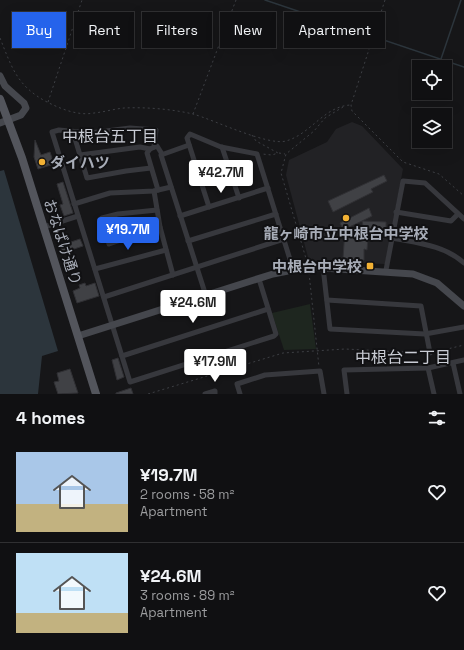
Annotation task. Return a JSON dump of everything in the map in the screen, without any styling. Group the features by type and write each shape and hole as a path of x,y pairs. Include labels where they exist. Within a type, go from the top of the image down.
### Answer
{"main road":[{"name":"おなばけ通り","path":"0,99 9,120 44,227 96,394"}],"street":[{"path":"0,76 5,86 25,105 26,111 21,115 0,123"},
{"path":"173,275 160,227 156,190 147,153 152,148 156,130 130,128 99,133 59,130 52,132 130,382 274,336 276,334 259,279"},
{"path":"73,132 87,178 151,168"},
{"path":"209,207 187,138 190,134 222,147 257,154 293,269"},
{"path":"162,154 190,145"},
{"path":"80,155 159,147 206,296"},
{"path":"222,147 239,198"},
{"path":"386,270 402,182 404,180 425,183 464,219"},
{"path":"74,204 110,193 156,190 171,187"},
{"path":"180,216 268,188"},
{"path":"157,210 118,214 102,218 109,244 160,227"},
{"path":"396,212 451,221 458,214"},
{"path":"188,242 276,214"},
{"path":"44,227 78,216"},
{"path":"392,238 436,246 457,257 464,263"},
{"path":"104,297 284,239"},
{"path":"95,269 166,250"},
{"path":"323,266 330,329 425,334 464,327"},
{"path":"78,336 259,279 293,269 308,267 323,266 386,270 414,274 431,280 445,289 464,306"},
{"path":"327,300 421,306 425,334 430,353"},
{"path":"122,356 268,309"},
{"path":"347,394 344,370 428,368 464,360"},
{"path":"453,363 460,394"},
{"path":"428,368 434,394"},
{"path":"240,394 237,384 265,375 320,370 324,394"},
{"path":"205,394 215,391 216,394"}],"path":[{"path":"48,102 82,0"},
{"path":"193,114 236,0"},
{"path":"385,0 351,105 352,111 403,162 439,174 464,196"},
{"path":"0,38 16,75 27,90 48,102 74,113 92,114 123,108 148,108 193,114 251,134 266,141 285,142 296,137 337,107 351,105"},
{"path":"320,370 308,267 281,174 286,154 314,131 325,118 346,105"},
{"path":"251,134 256,141 278,153 286,154"},
{"path":"257,154 272,155 278,153"},
{"path":"148,394 264,357 283,353 353,349 430,353 464,345"}],"shaded area":[{"name":"龍ヶ崎市立中根台中学校","path":"352,122 362,126 403,169 385,264 309,261 286,175 289,160 327,142 336,129"},
{"path":"4,170 58,351 42,356 38,394 0,394 0,171"},
{"path":"310,304 316,349 284,350 272,313"}],"building":[{"path":"35,140 41,155 50,152 54,164 38,169 34,157"},
{"path":"384,175 387,181 371,189 373,192 333,212 328,201"},
{"path":"63,182 73,213 64,216 60,205 63,204 57,184"},
{"path":"369,208 372,216 343,229 340,223"},
{"path":"362,221 386,222 386,238 368,237 367,250 364,249 364,260 355,261 343,258 345,230 364,230"},
{"path":"80,239 83,246 62,253 59,246"},
{"path":"85,283 86,286 95,283 99,296 77,303 73,291 80,288 79,285"},
{"path":"118,358 124,377 117,380 112,360"},
{"path":"70,369 78,393 58,394 54,382 59,381 57,373"},
{"path":"131,388 133,394 116,394 116,393"}],"waterway":[{"path":"265,0 464,67"},
{"path":"441,59 461,0"}],"place":[{"name":"ダイハツ","path":"42,162"},
{"name":"龍ヶ崎市立中根台中学校","path":"346,218"},
{"name":"中根台中学校","path":"370,266"}],"district":[{"name":"中根台五丁目","path":"110,136"},
{"name":"中根台二丁目","path":"403,357"}]}
